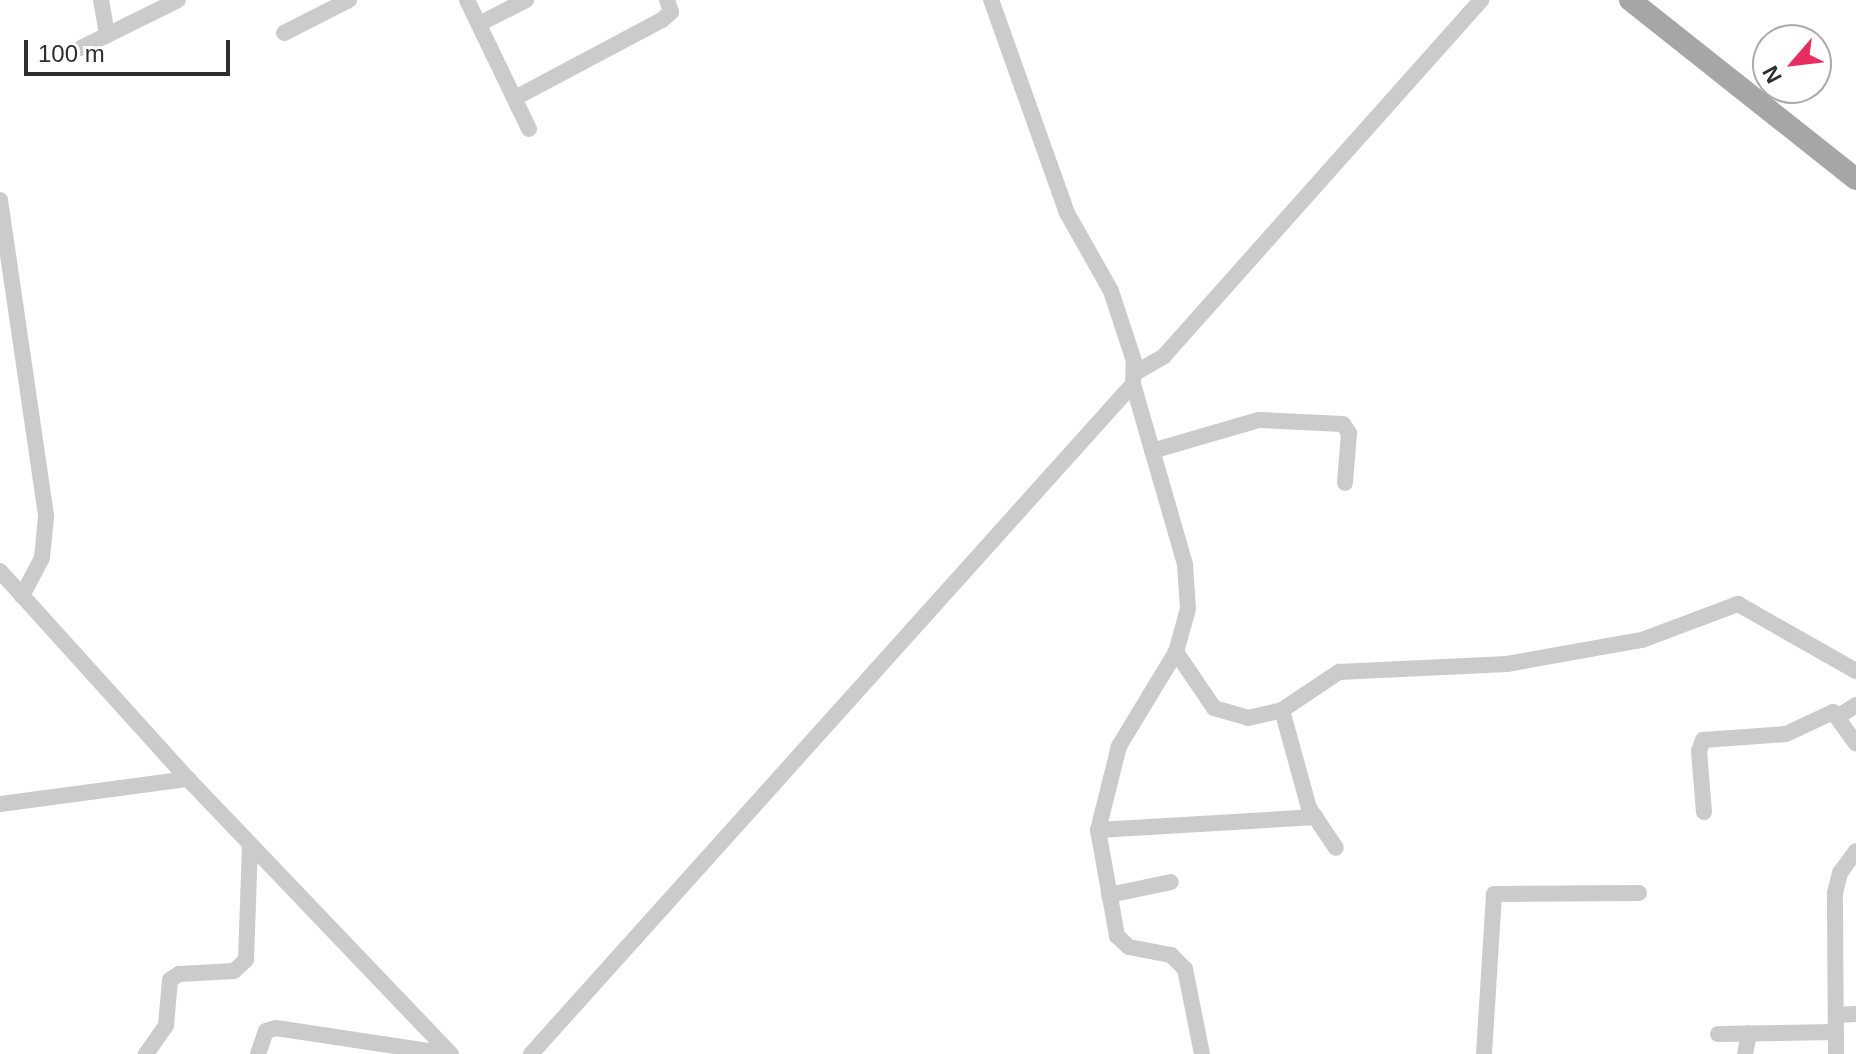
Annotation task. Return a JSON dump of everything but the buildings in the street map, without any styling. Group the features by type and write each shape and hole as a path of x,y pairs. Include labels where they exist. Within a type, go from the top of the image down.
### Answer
{"main road":[{"path":"1630,0 1856,179"}],"street":[{"path":"101,0 107,35"},
{"path":"81,48 178,0"},
{"path":"284,33 349,0"},
{"path":"467,0 529,129"},
{"path":"479,24 526,0"},
{"path":"515,98 662,20 671,12 667,0"},
{"path":"991,0 1065,207 1111,291 1185,564 1188,609 1176,652 1119,746 1098,830 1119,941 1171,955 1185,969 1202,1054"},
{"path":"531,1054 1134,378 1164,356 1481,0"},
{"path":"0,200 46,517 42,558 22,596"},
{"path":"1152,451 1259,420 1343,424 1349,433 1345,483"},
{"path":"0,571 250,846 450,1054"},
{"path":"1176,652 1222,712 1248,718 1282,710 1339,672 1507,664 1642,640 1738,604 1856,671"},
{"path":"1704,812 1699,751 1703,740 1786,734 1828,714 1839,716 1856,705"},
{"path":"1282,710 1316,817 1336,848"},
{"path":"1839,716 1856,744"},
{"path":"0,804 188,779"},
{"path":"1098,830 1316,817"},
{"path":"146,1054 166,1025 170,980 179,974 234,971 246,960 250,846"},
{"path":"1836,1054 1836,883 1856,851"},
{"path":"1109,895 1171,882"},
{"path":"1484,1054 1494,894 1639,893"},
{"path":"1718,1034 1836,1023 1856,1014"},
{"path":"258,1054 266,1031 276,1028 450,1054"},
{"path":"1745,1054 1749,1033"}]}
